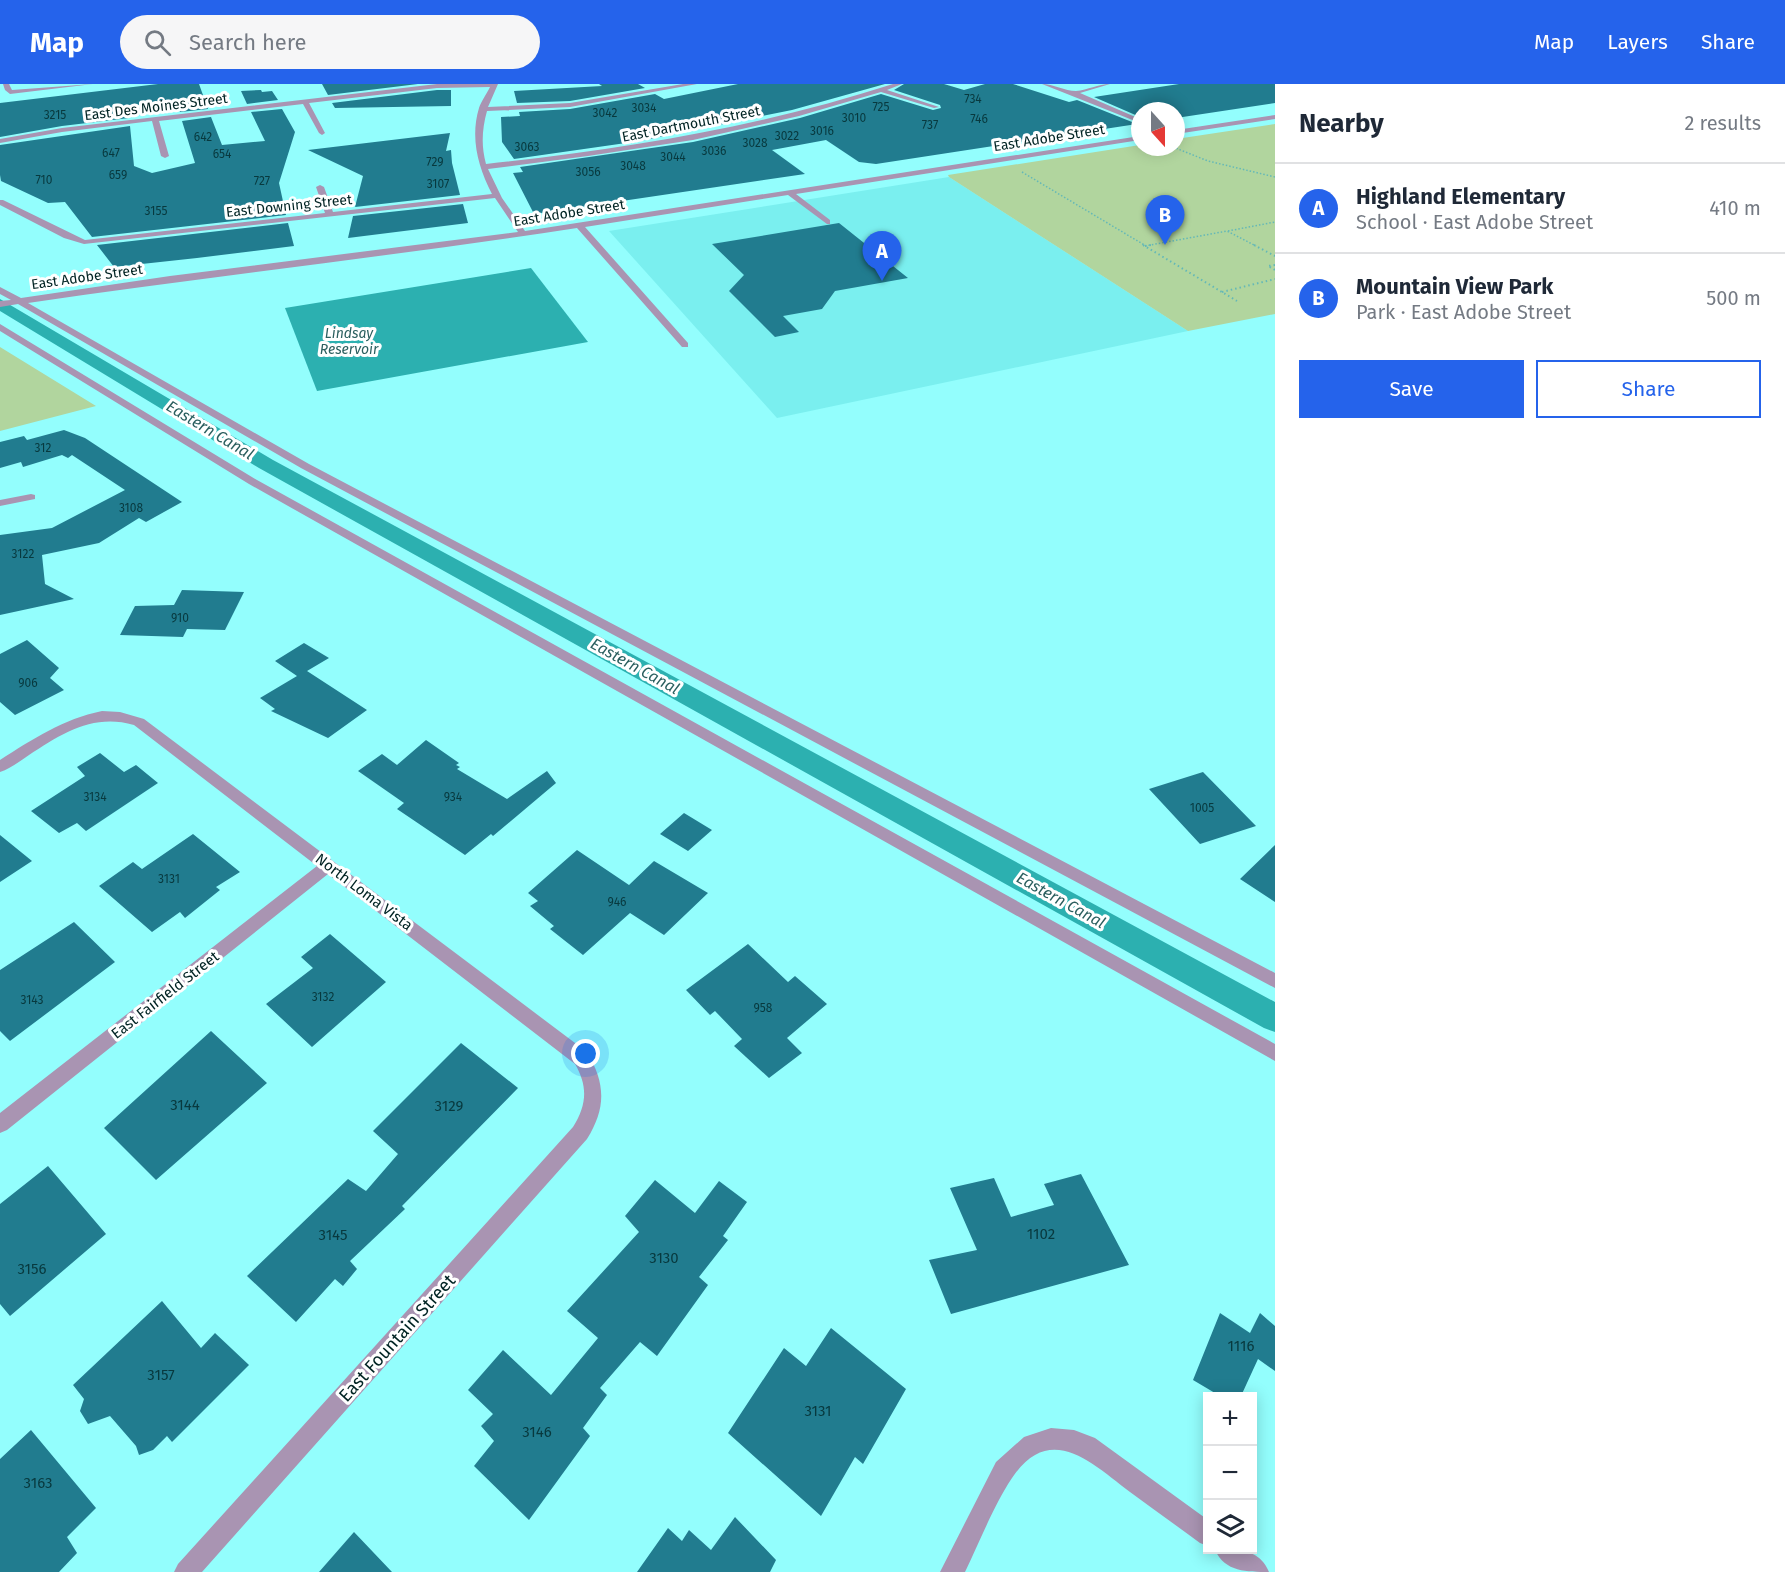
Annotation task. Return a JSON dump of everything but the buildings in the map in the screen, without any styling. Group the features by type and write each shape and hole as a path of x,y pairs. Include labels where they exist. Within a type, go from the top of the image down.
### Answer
{"street":[{"path":"6,84 10,92 90,84"},
{"path":"482,110 570,105 694,84"},
{"name":"East Dartmouth Street","path":"482,167 606,152 716,133 809,112 899,84"},
{"path":"1045,84 1074,93 1131,118"},
{"path":"1074,93 1107,84"},
{"path":"495,85 482,110 479,141 482,167 496,196 523,234"},
{"name":"East Des Moines Street","path":"0,141 43,133 437,86 495,85"},
{"path":"881,90 936,107"},
{"path":"305,102 322,133"},
{"path":"1185,131 1275,117"},
{"path":"155,119 165,156"},
{"name":"East Adobe Street","path":"0,304 170,279 436,247 1131,139"},
{"path":"320,187 330,215"},
{"path":"789,192 827,222"},
{"name":"East Downing Street","path":"0,202 67,236 84,242 496,196"},
{"path":"579,225 685,345"},
{"path":"0,290 305,466 1275,981"},
{"path":"0,327 253,482 1275,1053"},
{"path":"0,503 31,497"},
{"name":"North Loma Vista","path":"0,767 81,720 107,714 140,722 582,1058 594,1083 595,1096"},
{"name":"East Fairfield Street","path":"0,1124 329,865"},
{"name":"East Fountain Street","path":"186,1572 580,1133 593,1110 595,1096"},
{"path":"952,1572 1004,1470 1031,1444 1049,1437 1067,1438 1087,1446 1203,1531"},
{"path":"1232,1554 1257,1572"}],"path":[{"path":"1185,152 1209,161 1275,177"},
{"path":"998,160 1032,177 1237,301"},
{"path":"1144,246 1275,222"},
{"path":"1227,231 1275,256"},
{"path":"1275,265 1268,266 1275,270"},
{"path":"1222,292 1275,277"}],"shaded area":[{"path":"949,177 1188,331 777,418 609,231"}],"green space":[{"path":"1275,124 1275,314 1188,331 948,175 1131,146 1131,156 1185,156 1185,138"},
{"path":"0,347 96,406 0,431"}],"water":[{"name":"Lindsay Reservoir","path":"531,268 588,342 317,391 285,308"}],"waterway":[{"name":"Eastern Canal","path":"0,304 266,464 1275,1018"}],"place":[{"name":"Mountain View Park","path":"1165,245"},
{"name":"Highland Elementary","path":"882,281"}]}
